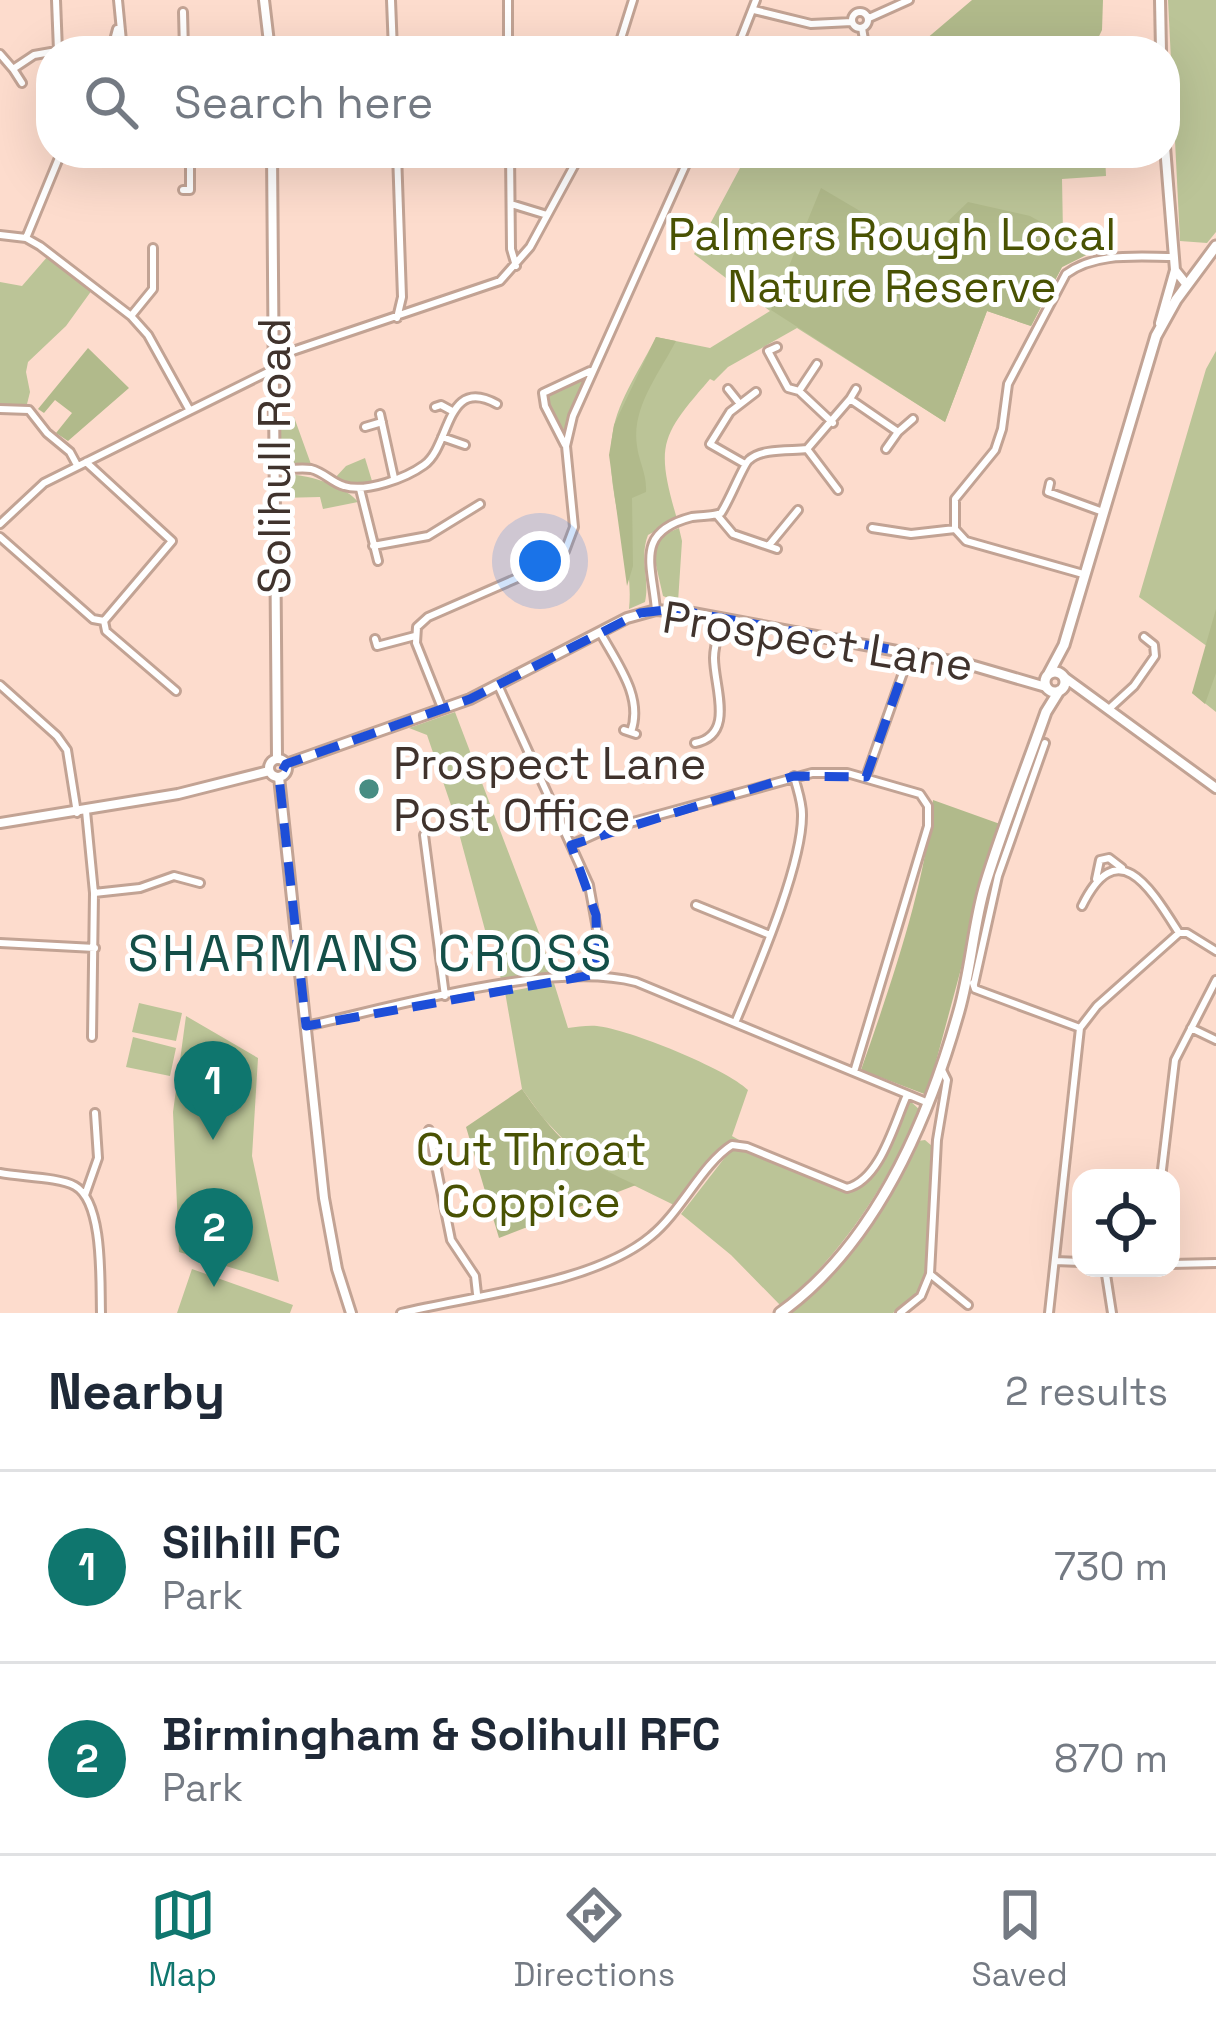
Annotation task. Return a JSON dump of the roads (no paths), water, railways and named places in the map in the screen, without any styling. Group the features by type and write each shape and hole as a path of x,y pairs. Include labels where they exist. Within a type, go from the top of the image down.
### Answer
{"main road":[{"path":"780,1313 848,1245 890,1185 928,1103 963,997 972,983 986,883 1030,771 1156,336 1216,246"}],"street":[{"path":"55,36 56,0"},
{"path":"116,36 118,0"},
{"path":"263,0 268,36"},
{"path":"391,0 392,36"},
{"path":"508,0 508,36"},
{"path":"622,36 633,0"},
{"path":"743,36 756,0"},
{"path":"851,22 858,11 856,0"},
{"path":"863,36 868,18 909,0"},
{"path":"1160,0 1161,36"},
{"path":"754,10 812,24 851,22 862,28"},
{"path":"858,11 868,18"},
{"path":"183,12 184,36"},
{"path":"118,20 121,36"},
{"path":"0,54 22,82"},
{"path":"13,69 36,55"},
{"path":"26,238 55,168"},
{"path":"183,190 190,190 190,168"},
{"name":"Solihull Road","path":"272,168 272,470 282,761"},
{"path":"397,318 402,297 398,168"},
{"path":"510,168 511,249 516,266"},
{"path":"272,358 490,285 516,266 573,168"},
{"path":"566,446 590,371 684,168"},
{"path":"1156,336 1175,270 1167,168"},
{"path":"511,204 547,215"},
{"path":"0,235 26,238 131,316 158,348 189,409"},
{"path":"131,316 153,290 153,248"},
{"path":"1084,575 966,541 955,529 955,499 995,450 1010,379 1066,274 1076,266 1114,258 1174,257"},
{"path":"1175,270 1187,285"},
{"path":"402,297 420,311"},
{"path":"770,348 784,383 833,423"},
{"path":"799,391 817,364"},
{"path":"0,524 28,494 272,370"},
{"path":"375,639 377,646 415,636 424,620 548,565 565,551 574,526 566,446 543,393 590,371"},
{"path":"486,398 489,388"},
{"path":"728,389 740,404"},
{"path":"656,610 648,550 655,536 692,518 716,515 736,491 745,464 757,456 807,449 833,423 856,389"},
{"path":"745,464 710,444 740,404 756,392"},
{"path":"272,470 312,470 339,485 360,489 428,463 452,411 467,400 486,398 497,404"},
{"path":"850,399 898,432"},
{"path":"435,407 452,411"},
{"path":"0,409 29,410 43,430 172,541 104,621"},
{"path":"365,427 381,418 394,478"},
{"path":"886,449 913,419"},
{"path":"442,437 465,445"},
{"path":"807,449 838,484"},
{"path":"360,489 378,561"},
{"path":"1046,490 1103,512"},
{"path":"373,546 428,536 483,504"},
{"path":"716,515 733,534 774,547 798,510"},
{"path":"872,528 911,534 955,529"},
{"path":"0,538 94,619 104,621"},
{"name":"Prospect Lane","path":"282,761 443,710 640,613 656,610 673,609 1054,683 1083,690 1110,708"},
{"path":"695,743 716,733 721,694 714,655 722,619"},
{"path":"104,621 106,631 176,691"},
{"path":"601,632 635,701 636,718 630,732"},
{"path":"415,636 443,710"},
{"path":"1144,637 1154,645 1155,656 1134,686 1110,708 1216,788"},
{"path":"866,777 910,653"},
{"path":"0,685 63,744 70,759 94,893 92,1037"},
{"path":"498,686 589,885 596,915 597,974"},
{"path":"1030,771 1046,743"},
{"path":"269,771 270,762 282,761 286,772 279,777"},
{"path":"0,823 82,812 269,771 279,777"},
{"path":"571,845 604,830 794,776 866,777 920,794 929,816 901,925 854,1072"},
{"path":"735,1022 770,934 800,836 802,814 794,776"},
{"path":"279,777 324,1198 337,1270 351,1313"},
{"path":"424,835 445,996"},
{"path":"1082,900 1108,870 1125,871 1148,888 1179,933"},
{"path":"94,893 140,888 174,876 200,887 203,874"},
{"path":"695,905 770,934"},
{"path":"1049,1313 1080,1028 1097,1006 1179,933 1216,951"},
{"path":"0,943 94,948"},
{"path":"306,1026 445,996 597,974 636,982 928,1103"},
{"path":"1161,1169 1171,1074 1216,980"},
{"path":"972,983 1080,1028"},
{"path":"1191,1028 1216,1040"},
{"path":"900,1313 921,1296 930,1274 937,1140 946,1080 941,1068"},
{"path":"401,1313 595,1268 632,1251 679,1210 732,1145 847,1188 856,1186 875,1164 907,1095"},
{"path":"85,1195 98,1158 95,1113"},
{"path":"429,1130 452,1240 475,1276 477,1294"},
{"path":"916,1131 937,1140"},
{"path":"0,1173 76,1186 92,1204 101,1313"},
{"path":"1054,1261 1072,1262"},
{"path":"1180,1264 1216,1263"},
{"path":"930,1274 968,1305"},
{"path":"1106,1277 1112,1313"}],"place":[{"name":"Prospect Lane Post Office","path":"369,789"},
{"name":"Silhill FC","path":"213,1140"},
{"name":"Birmingham & Solihull RFC","path":"214,1287"}],"district":[{"name":"SHARMANS CROSS","path":"371,953"}],"park label":[{"name":"Palmers Rough Local Nature Reserve","path":"892,260"},
{"name":"Cut Throat Coppice","path":"531,1175"}]}
